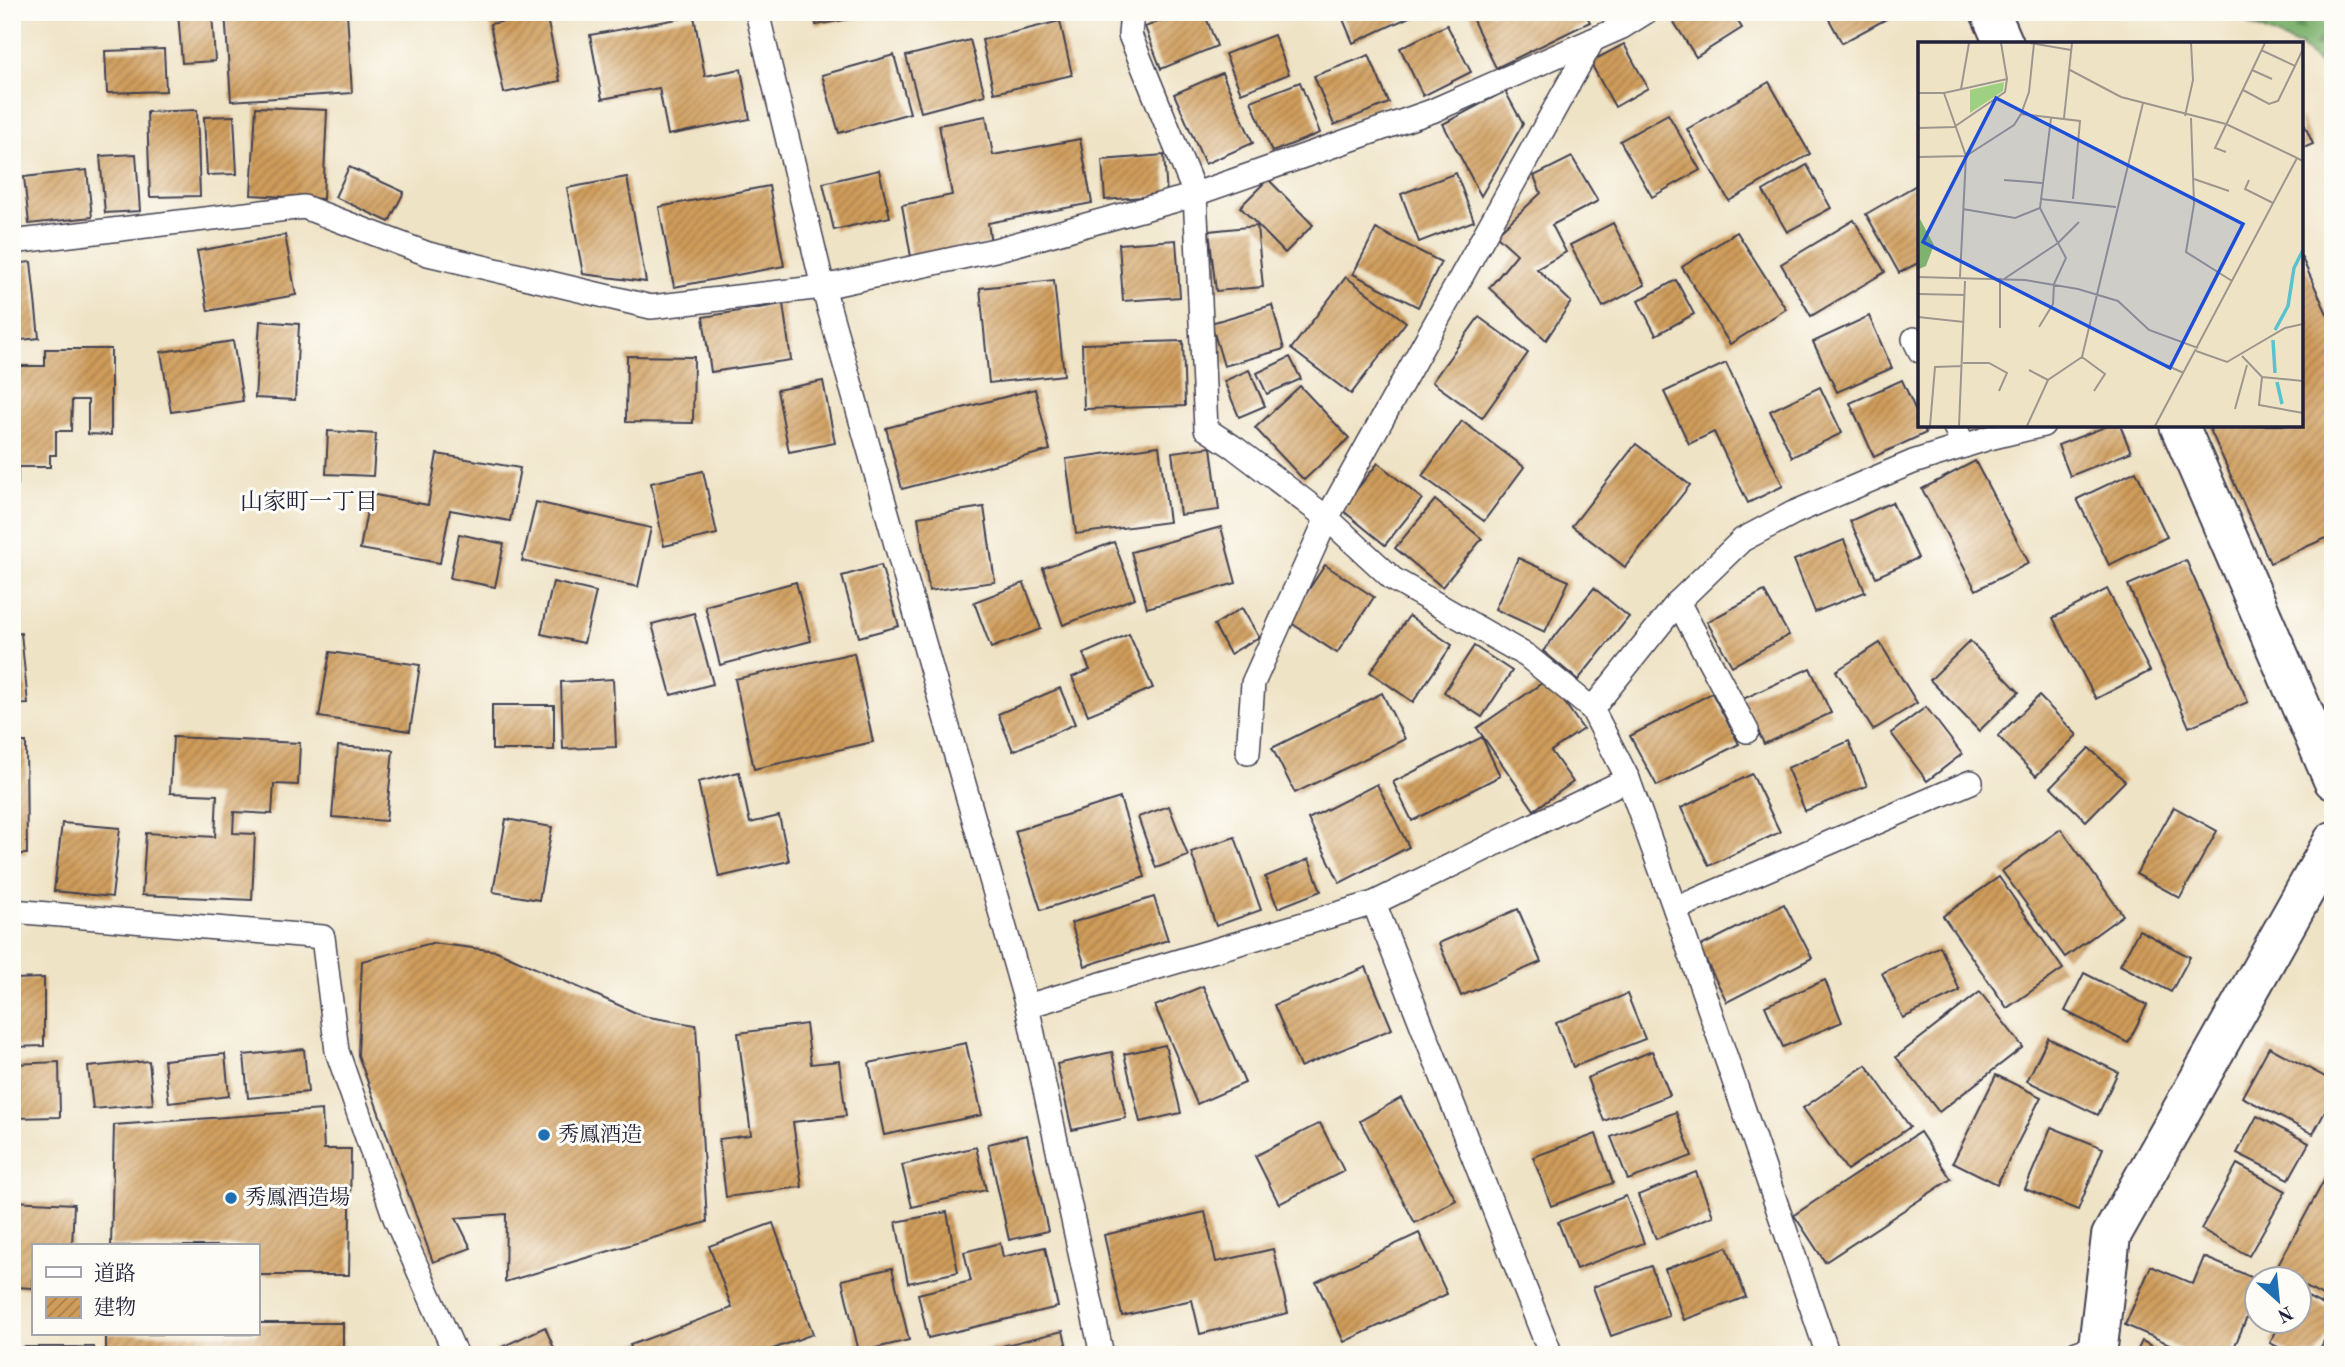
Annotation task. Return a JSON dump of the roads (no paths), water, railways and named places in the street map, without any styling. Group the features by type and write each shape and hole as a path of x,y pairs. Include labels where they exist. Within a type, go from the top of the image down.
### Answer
{"street":[{"path":"1990,12 2003,42"},
{"path":"2180,427 2333,780"},
{"path":"2088,1352 2112,1236 2333,841"}],"lane":[{"path":"757,12 823,287 1027,1006 1102,1355"},
{"path":"1132,12 1130,36 1195,194 1206,429 1327,518 1392,579 1527,656 1592,709 1628,779 1828,1355"},
{"path":"12,242 304,206 428,254 651,307 823,287 995,250 1195,194 1432,111 1593,40 1617,20 1646,12"},
{"path":"1248,753 1253,682 1327,518 1593,40"},
{"path":"1955,427 1964,446"},
{"path":"1592,709 1678,602 1742,540 1793,513 1913,462 2035,427"},
{"path":"1678,602 1747,731"},
{"path":"1027,1006 1374,903 1628,779"},
{"path":"1675,909 1971,782"},
{"path":"1374,903 1551,1355"},
{"path":"12,911 323,937 337,1051 394,1217 456,1355"}],"place":[{"name":"秀鳳酒造","path":"544,1135"},
{"name":"秀鳳酒造場","path":"231,1198"}],"district":[{"name":"山家町一丁目","path":"309,502"}]}
